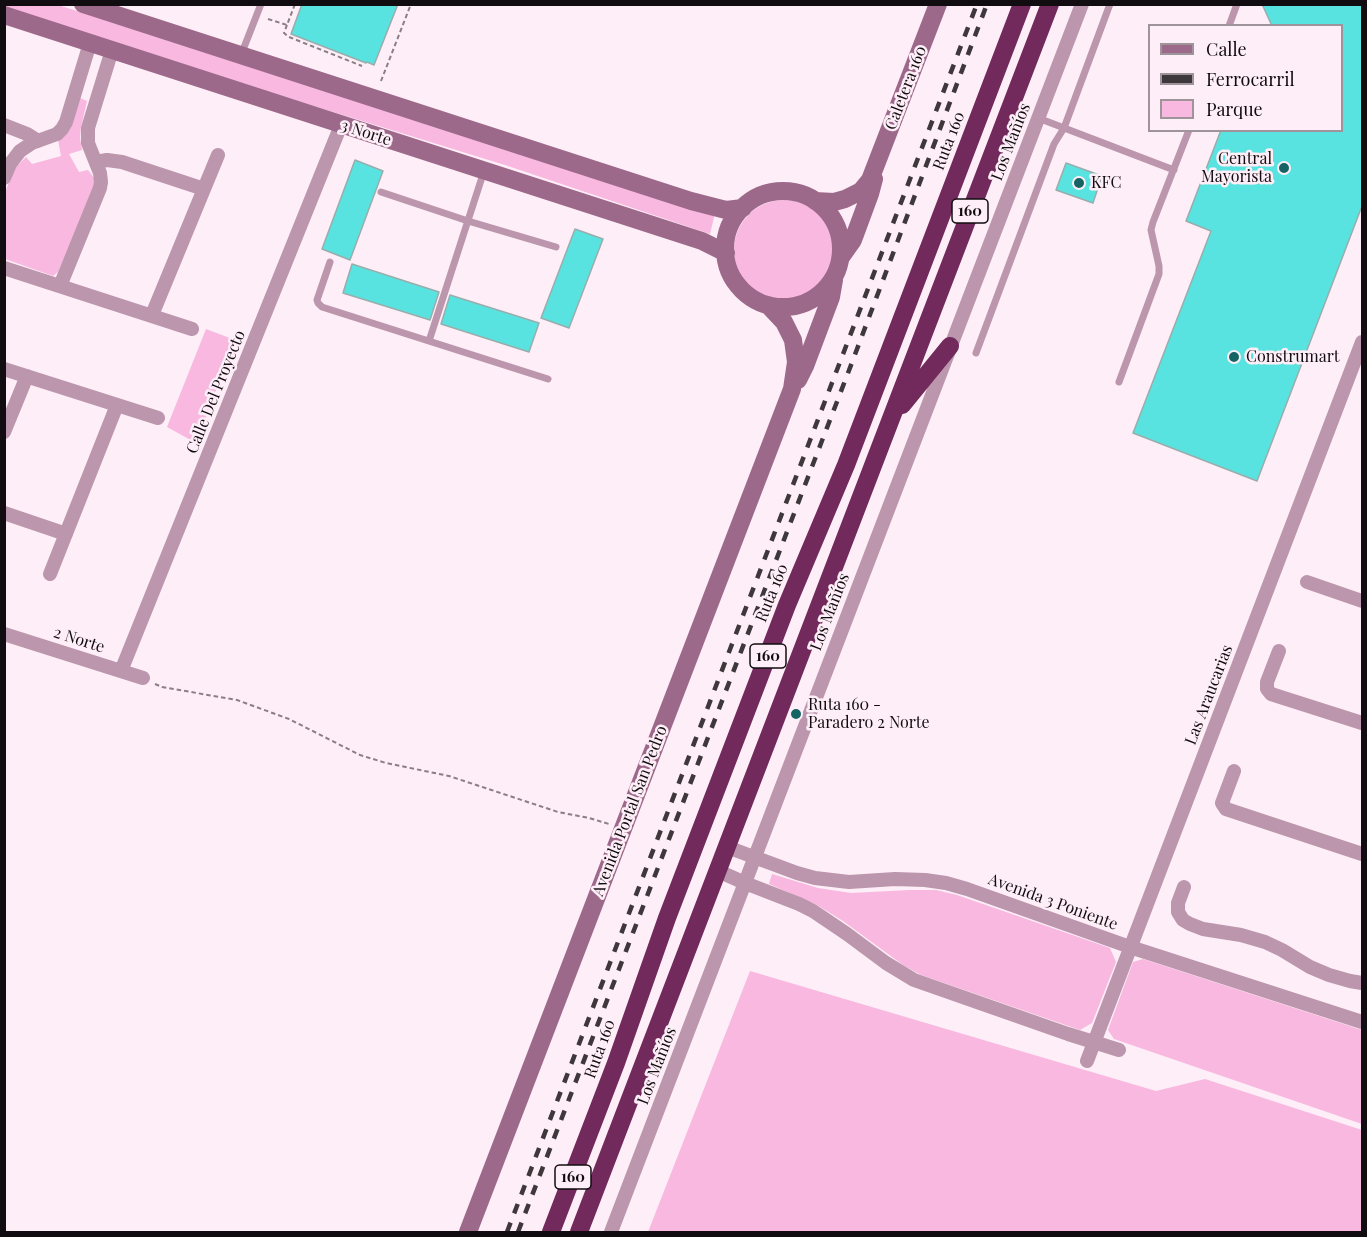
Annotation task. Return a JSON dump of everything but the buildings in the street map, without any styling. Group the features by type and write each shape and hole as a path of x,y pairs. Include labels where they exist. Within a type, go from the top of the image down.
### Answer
{"highway":[{"name":"Ruta 160","path":"551,1233 616,1063 667,918 787,605 846,465 1022,4"},
{"name":"160","path":"579,1233 1050,4"},
{"path":"891,418 950,346"},
{"path":"718,871 705,863 694,849 711,846 727,847"}],"street":[{"name":"3 Norte","path":"83,4 691,201 726,210 743,208 759,198 777,192 797,193 815,201"},
{"name":"Caletera 160","path":"815,201 834,202 851,197 865,187 874,172 938,4"},
{"name":"Los Mañíos","path":"611,1233 1082,4"},
{"name":"3 Norte","path":"4,15 702,241 726,253"},
{"path":"4,178 10,164 20,151 57,134 62,129 90,43"},
{"path":"60,286 100,189 101,178 88,143 88,128 112,50"},
{"path":"4,125 38,141"},
{"name":"Calle Del Proyecto","path":"121,672 340,125"},
{"path":"152,315 218,155"},
{"path":"96,162 115,160 204,189"},
{"name":"Caletera 160","path":"841,257 853,240 872,187 874,172"},
{"path":"743,208 729,229 726,241 728,265 732,276 739,286 757,301 781,307 794,306 818,296 827,287 835,277 841,257 836,225 830,215 815,201"},
{"path":"4,268 192,328"},
{"name":"Avenida Portal San Pedro","path":"468,1233 792,390 805,366 831,297 835,277"},
{"name":"Avenida Portal San Pedro","path":"768,305 784,322 793,340 796,362 792,390"},
{"name":"Las Araucarias","path":"1087,1061 1362,342"},
{"path":"4,369 158,418"},
{"path":"4,432 27,376"},
{"path":"50,574 117,405"},
{"path":"4,513 66,534"},
{"path":"1306,582 1362,601"},
{"name":"2 Norte","path":"4,634 143,678"},
{"path":"1279,651 1267,682 1267,689 1271,694 1362,723"},
{"path":"1234,771 1222,802 1226,810 1362,854"},
{"name":"Avenida 3 Poniente","path":"727,847 797,873 833,880 864,882 910,879 946,883 1130,947 1362,1022"},
{"path":"718,871 813,911 914,980 1119,1050"},
{"path":"1184,887 1178,903 1178,912 1183,920 1190,924 1264,942 1310,967 1339,978 1362,982"}],"lane":[{"path":"241,56 261,4"},
{"path":"976,353 1054,144 1064,128 1110,4"},
{"path":"1230,24 1237,4"},
{"path":"1038,118 1174,170"},
{"path":"1119,382 1159,274 1152,230 1153,222 1188,132"},
{"path":"429,341 484,171"},
{"path":"381,192 556,247"},
{"path":"330,262 317,300 320,306 548,380"}],"path":[{"path":"295,4 284,33 289,38 362,66"},
{"path":"381,81 411,4"},
{"path":"257,15 287,25"},
{"path":"162,687 237,700 289,719 377,760 449,776 558,812 589,818 623,829"}],"green space":[{"path":"5,5 58,5 715,213 710,234 508,166 5,8"},
{"path":"80,98 87,101 81,127 82,150 69,154 79,172 88,170 95,179 96,186 58,272 53,276 5,259 4,195 14,169 26,157 32,164 61,156 58,140 69,131"},
{"path":"784,200 812,208 826,222 834,250 826,278 812,292 784,300 756,292 742,278 734,250 742,222 756,208"},
{"path":"206,329 235,340 196,443 167,427"},
{"path":"772,874 818,888 851,893 936,890 957,895 1110,948 1116,962 1092,1023 1080,1030 921,975 817,905 769,884"},
{"path":"1143,959 1362,1030 1362,1124 1114,1039 1108,1030 1133,962"},
{"path":"750,971 1156,1091 1205,1079 1362,1130 1362,1232 648,1232"}],"railway":[{"path":"507,1232 977,4"},
{"path":"518,1232 848,373 987,4"}],"place":[{"name":"Central Mayorista","path":"1284,168"},
{"name":"KFC","path":"1079,183"},
{"name":"Construmart","path":"1234,357"},
{"name":"Ruta 160 - Paradero 2 Norte","path":"796,714"}]}
